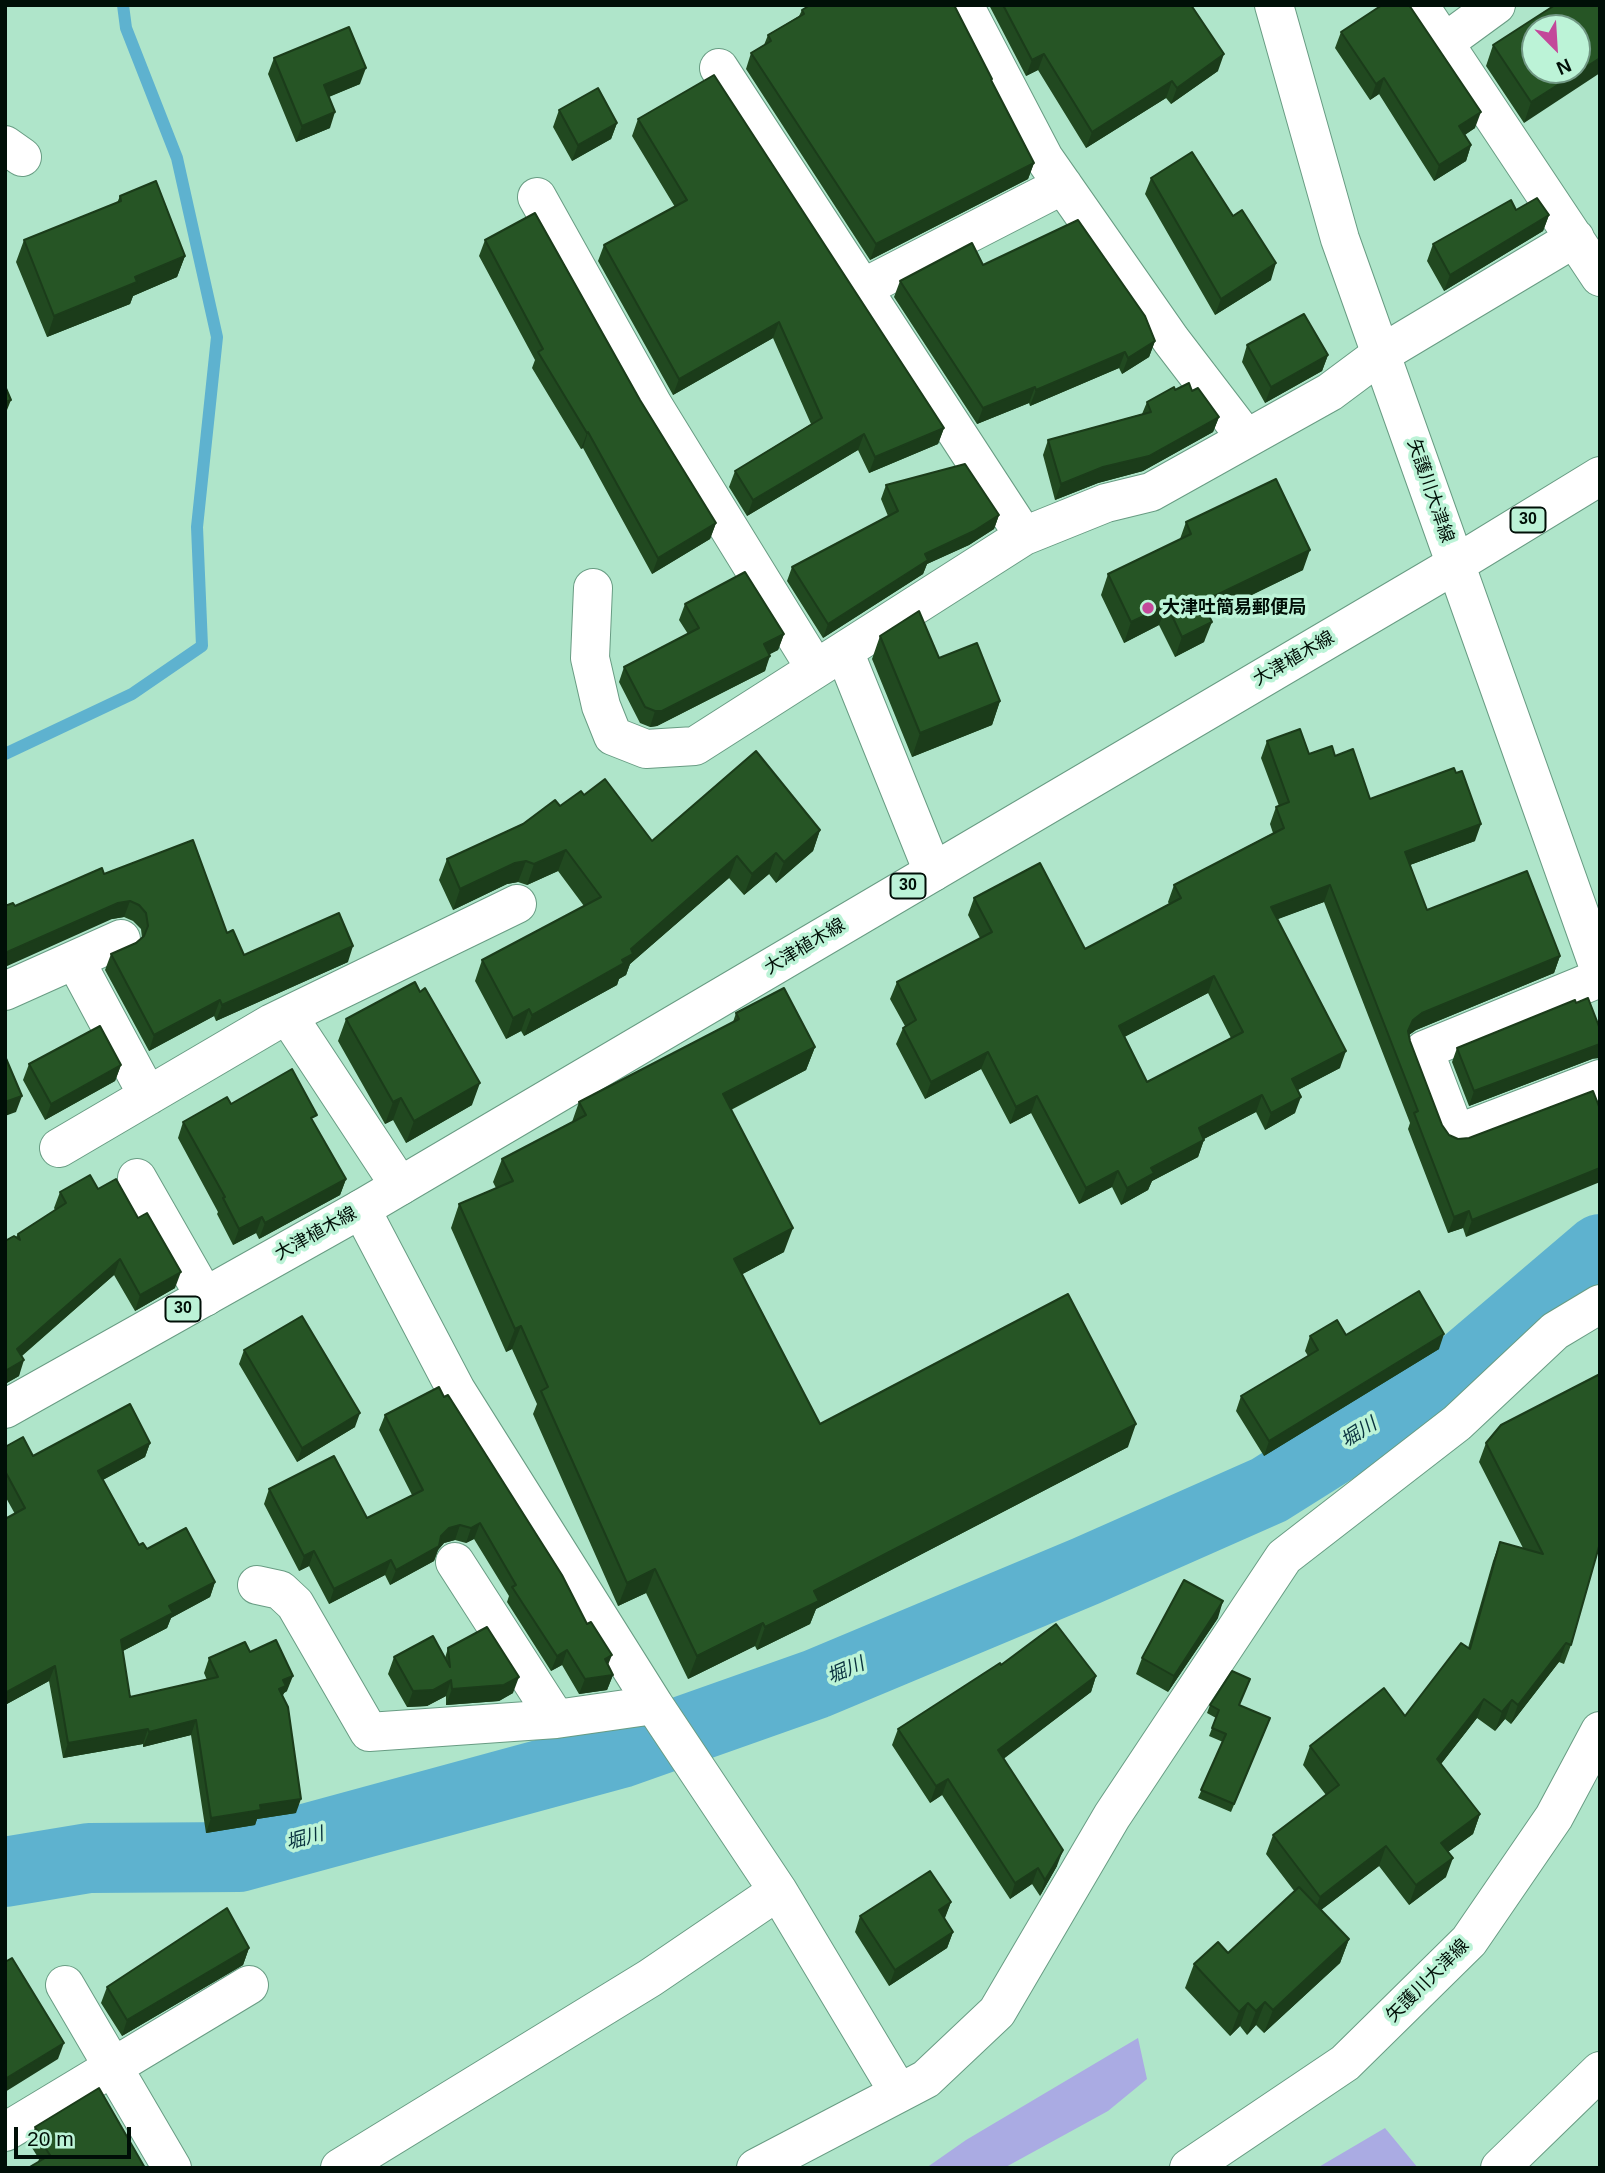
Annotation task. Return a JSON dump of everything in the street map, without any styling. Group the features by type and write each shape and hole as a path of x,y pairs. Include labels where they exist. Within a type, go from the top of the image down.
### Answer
{"street":[{"path":"964,5 1045,158 1171,340 1246,438"},
{"name":"矢護川大津線","path":"1274,5 1340,239 1600,971"},
{"path":"1419,5 1600,277"},
{"path":"1444,43 1496,5"},
{"path":"719,68 1024,536"},
{"path":"861,289 1063,185"},
{"path":"537,197 653,405 829,659 933,872"},
{"path":"593,588 590,658 601,706 612,736 646,749 695,746 1024,536 1106,503 1151,492 1330,392 1381,354 1575,238"},
{"name":"大津植木線","path":"5,1409 361,1209 1600,476"},
{"path":"60,1148 288,1016 517,904"},
{"path":"5,991 121,939"},
{"path":"75,960 148,1096"},
{"path":"1600,978 1424,1050 1456,1134 1600,1079"},
{"path":"288,1016 400,1186"},
{"path":"137,1178 205,1297"},
{"path":"361,1209 456,1390 654,1705 778,1891 899,2093"},
{"path":"756,2168 926,2079 997,2012 1112,1816 1284,1557 1457,1423 1555,1331 1600,1304"},
{"path":"455,1562 556,1719"},
{"path":"257,1585 280,1590 295,1604 369,1732 556,1719 654,1705"},
{"name":"矢護川大津線","path":"1189,2168 1345,2063 1469,1941 1553,1817 1600,1731"},
{"path":"340,2168 650,1978 778,1891"},
{"path":"5,2132 249,1985"},
{"path":"65,1986 172,2168"},
{"path":"1500,2168 1600,2071"}],"shaded area":[{"path":"1138,2038 1147,2079 1108,2111 1004,2168 926,2168 966,2140"},
{"path":"1385,2128 1418,2168 1317,2168"}],"building":[{"path":"810,5 954,5 1034,163 876,244 751,53 771,41 768,35 804,14 802,10"},
{"path":"1003,5 1191,5 1224,54 1177,88 1172,81 1092,132 1044,54 1032,60"},
{"path":"1382,5 1409,5 1481,112 1459,126 1471,145 1439,165 1384,78 1376,84 1341,32"},
{"path":"1555,5 1600,5 1600,58 1591,64 1591,14 1541,14"},
{"path":"349,27 366,68 324,85 335,112 302,126 274,58"},
{"path":"1521,27 1521,84 1559,84 1531,102 1493,45"},
{"path":"714,75 944,428 875,457 864,434 753,500 735,471 822,418 779,322 679,379 604,245 687,200 638,119"},
{"path":"598,88 617,123 578,145 559,110"},
{"path":"1192,152 1233,216 1242,210 1276,263 1221,299 1151,178"},
{"path":"156,181 185,256 135,277 137,282 54,316 24,240 121,201 120,196"},
{"path":"1537,198 1549,215 1450,275 1433,244 1511,200 1516,210"},
{"path":"535,213 640,400 716,523 658,558 588,432 538,352 543,349 485,240"},
{"path":"1078,220 1145,316 1155,341 1128,358 1125,352 1036,390 1035,387 983,408 900,281 972,243 983,265"},
{"path":"1304,314 1328,355 1271,387 1247,345"},
{"path":"1189,383 1192,391 1198,388 1219,417 1149,456 1103,467 1061,484 1048,440 1151,412 1147,402 1174,387 1175,390"},
{"path":"5,386 11,400 5,402"},
{"path":"965,464 999,515 974,531 925,554 928,560 828,624 792,567 898,511 886,485"},
{"path":"1276,479 1310,550 1202,602 1212,622 1182,637 1167,605 1131,622 1108,574 1191,534 1186,522"},
{"path":"745,572 784,634 764,644 770,656 662,711 645,707 624,667 699,628 685,604"},
{"path":"919,611 939,658 977,643 1000,701 920,733 880,636"},
{"path":"1300,729 1309,754 1332,746 1335,756 1353,749 1370,799 1454,768 1456,773 1462,771 1481,824 1405,852 1427,910 1527,871 1560,956 1422,1013 1413,1020 1408,1031 1410,1041 1442,1125 1449,1135 1458,1139 1469,1138 1593,1091 1600,1109 1600,1168 1472,1220 1469,1211 1454,1217 1414,1113 1418,1111 1330,885 1271,907 1346,1051 1292,1079 1301,1097 1271,1113 1262,1095 1199,1128 1204,1140 1151,1168 1154,1173 1127,1188 1118,1171 1086,1188 1037,1096 1016,1107 988,1052 931,1082 903,1028 916,1020 897,982 992,932 974,898 1040,863 1085,949 1181,898 1174,885 1284,828 1276,807 1289,802 1267,741","holes":["1214,976 1243,1032 1147,1082 1119,1026"]},
{"path":"756,751 820,830 784,862 776,853 752,874 737,856 631,949 633,954 622,960 624,963 532,1015 529,1009 513,1018 482,960 601,897 566,850 534,864 526,861 515,863 460,889 447,859 523,824 555,800 560,806 581,791 584,795 605,779 652,841"},
{"path":"193,840 227,933 233,930 244,955 339,913 353,946 222,1005 220,1000 154,1035 111,954 136,943 144,936 148,926 146,913 139,905 130,901 118,903 5,953 5,906 13,903 15,906 102,868 104,874"},
{"path":"415,982 420,992 425,988 480,1083 414,1121 401,1098 393,1102 346,1019"},
{"path":"784,988 815,1047 723,1094 793,1228 734,1259 820,1424 1068,1294 1136,1424 814,1591 819,1601 765,1627 763,1623 697,1656 655,1569 627,1583 541,1391 548,1387 521,1326 515,1329 459,1204 513,1181 502,1159 586,1115 579,1102 739,1019 736,1013"},
{"path":"1588,998 1600,1029 1600,1044 1474,1091 1457,1048 1575,1000 1576,1003"},
{"path":"100,1026 121,1065 51,1104 29,1064"},
{"path":"5,1056 22,1096 5,1102"},
{"path":"292,1069 317,1115 311,1118 346,1179 265,1223 262,1217 239,1229 223,1198 225,1197 183,1122 227,1097 231,1104"},
{"path":"90,1175 98,1189 116,1179 138,1218 147,1213 181,1272 140,1295 120,1259 17,1349 24,1360 5,1371 5,1241 14,1236 20,1240 18,1234 66,1203 60,1192"},
{"path":"1419,1291 1444,1334 1269,1441 1241,1396 1318,1350 1310,1336 1337,1320 1346,1335"},
{"path":"302,1316 360,1413 302,1448 244,1350"},
{"path":"1600,1374 1600,1543 1571,1645 1566,1643 1518,1705 1512,1700 1502,1712 1484,1699 1437,1759 1480,1814 1441,1843 1453,1858 1416,1885 1386,1846 1320,1897 1273,1835 1339,1785 1310,1746 1384,1688 1405,1716 1461,1643 1470,1649 1500,1542 1543,1554 1486,1443 1501,1425"},
{"path":"439,1387 444,1397 448,1395 562,1575 587,1624 591,1622 612,1655 605,1659 613,1675 585,1679 567,1650 557,1656 512,1587 516,1585 480,1523 471,1528 460,1525 449,1528 441,1536 439,1546 396,1570 391,1560 334,1589 314,1551 304,1556 269,1489 334,1456 367,1518 423,1490 385,1415"},
{"path":"130,1404 150,1443 98,1471 139,1545 143,1543 147,1549 186,1528 215,1582 169,1606 173,1613 121,1640 130,1697 218,1677 209,1658 245,1642 250,1652 276,1640 293,1676 283,1680 286,1686 279,1689 288,1707 301,1799 260,1805 261,1810 211,1818 196,1720 149,1732 148,1729 68,1743 55,1666 5,1693 5,1519 25,1508 5,1471 5,1447 23,1437 33,1456"},
{"path":"1184,1580 1223,1601 1174,1676 1142,1658"},
{"path":"1056,1624 1096,1676 998,1750 1063,1850 1045,1880 1038,1868 1015,1883 948,1779 936,1786 898,1729 1000,1663 1001,1665"},
{"path":"487,1627 519,1677 504,1685 452,1689 451,1680 433,1690 413,1691 394,1657 433,1636 450,1667 448,1648"},
{"path":"1232,1671 1250,1679 1239,1705 1270,1718 1234,1804 1201,1790 1226,1734 1212,1728 1219,1710 1210,1705"},
{"path":"930,1871 951,1902 939,1910 953,1932 895,1970 860,1916"},
{"path":"1299,1887 1349,1939 1273,2010 1265,2002 1256,2011 1248,2003 1239,2012 1194,1964 1218,1942 1228,1953"},
{"path":"227,1908 249,1948 127,2020 107,1987"},
{"path":"12,1958 64,2043 5,2079 5,1962"},
{"path":"99,2088 145,2168 28,2168 50,2155 35,2127"}],"waterway":[{"path":"5,754 132,694 202,646 197,527 217,337 177,158 126,28 123,5"},
{"name":"堀川","path":"5,1872 89,1858 239,1857 621,1753 816,1684 1086,1571 1269,1490 1452,1375 1600,1249"}],"place":[{"name":"大津吐簡易郵便局","path":"1148,608"}]}
